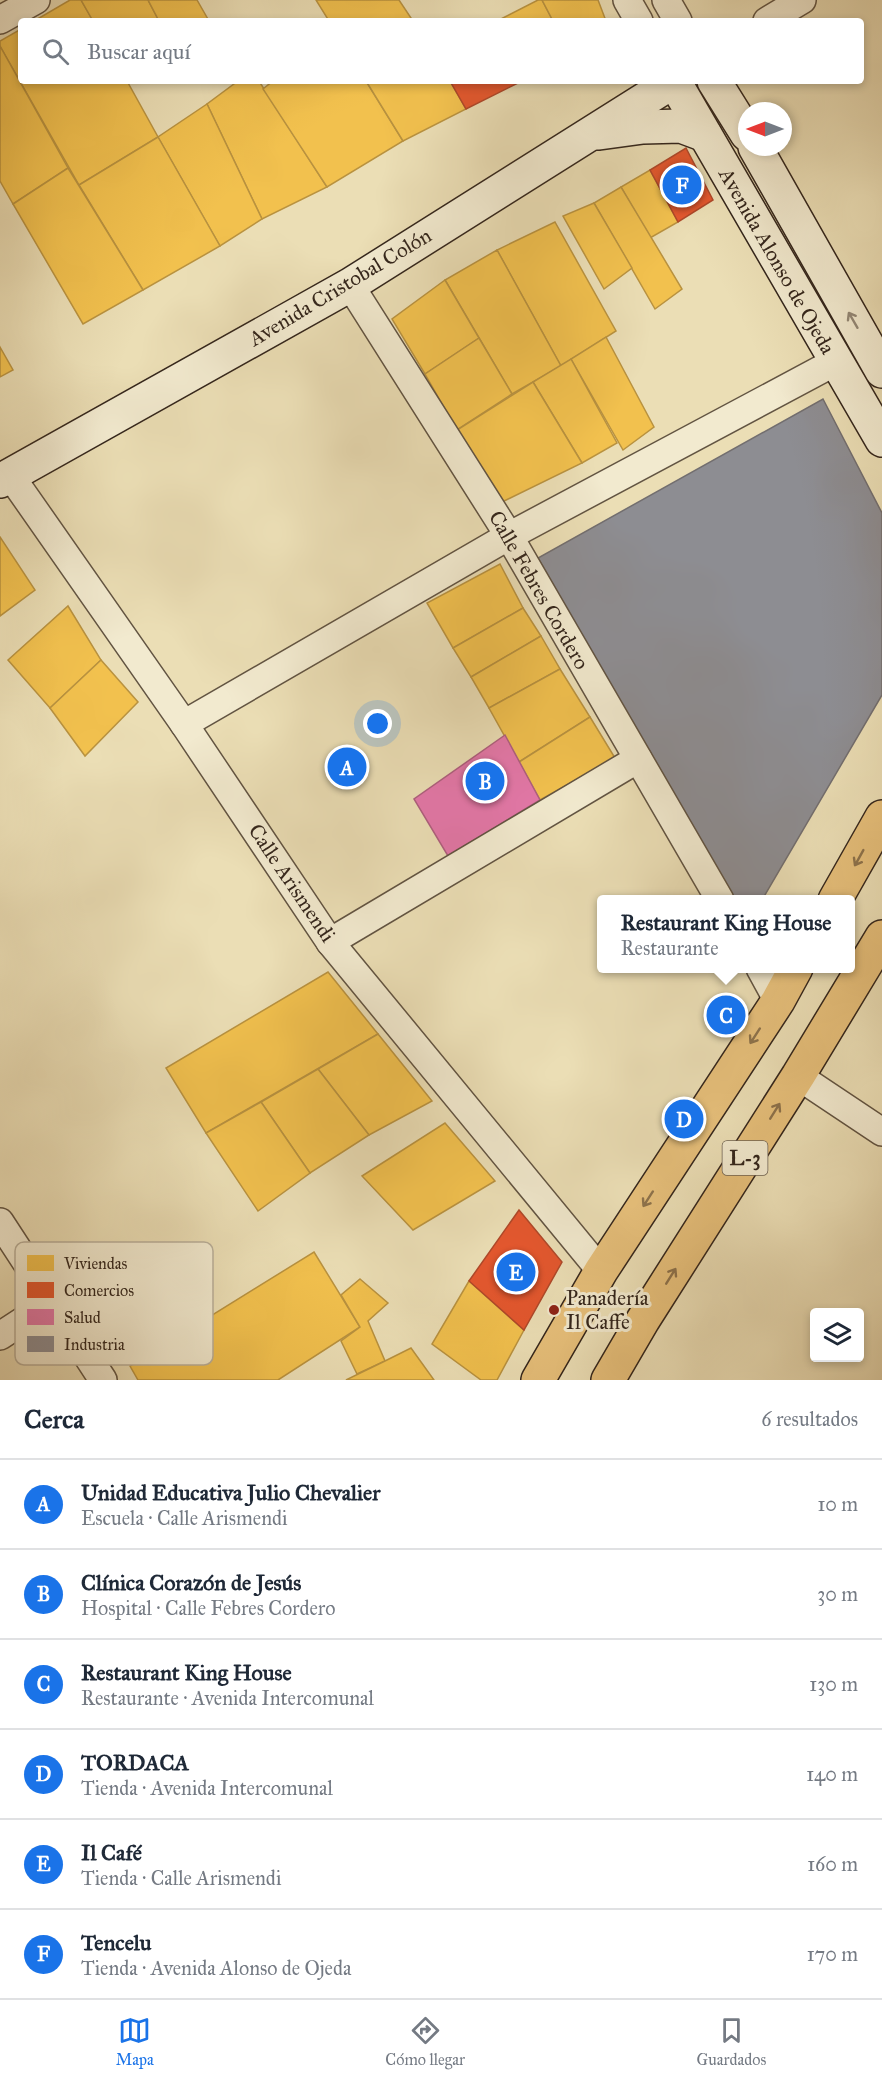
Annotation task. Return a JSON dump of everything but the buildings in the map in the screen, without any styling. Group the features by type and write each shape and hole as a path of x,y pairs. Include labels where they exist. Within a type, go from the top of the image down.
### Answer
{"main road":[{"path":"838,895 882,817"},
{"name":"L-3","path":"608,1380 882,937"},
{"name":"L-3","path":"538,1380 601,1271 794,973"}],"street":[{"path":"0,20 36,0"},
{"path":"627,0 637,18"},
{"path":"666,0 676,18"},
{"path":"772,18 802,0"},
{"name":"Avenida Cristobal Colón","path":"5,478 350,285 669,84"},
{"name":"Avenida Alonso de Ojeda","path":"676,84 882,440"},
{"path":"716,84 738,120"},
{"path":"588,135 643,127 681,126 705,135"},
{"name":"Avenida Alonso de Ojeda","path":"759,156 882,371"},
{"name":"Calle Febres Cordero","path":"350,285 509,536 717,895"},
{"path":"184,724 509,536 835,362"},
{"name":"Calle Arismendi","path":"5,478 184,724 330,942 601,1271"},
{"path":"330,942 638,759"},
{"path":"762,973 778,1000"},
{"path":"798,1076 882,1132"},
{"path":"0,1222 15,1245"},
{"path":"0,1336 15,1326"},
{"path":"93,1365 103,1380"}],"place":[{"name":"Tencelu","path":"682,185"},
{"name":"Unidad Educativa Julio Chevalier","path":"347,767"},
{"name":"Clínica Corazón de Jesús","path":"485,781"},
{"name":"Restaurant King House","path":"726,1015"},
{"name":"TORDACA","path":"684,1119"},
{"name":"Il Café","path":"516,1272"},
{"name":"Panadería Il Caffe","path":"554,1310"}]}
